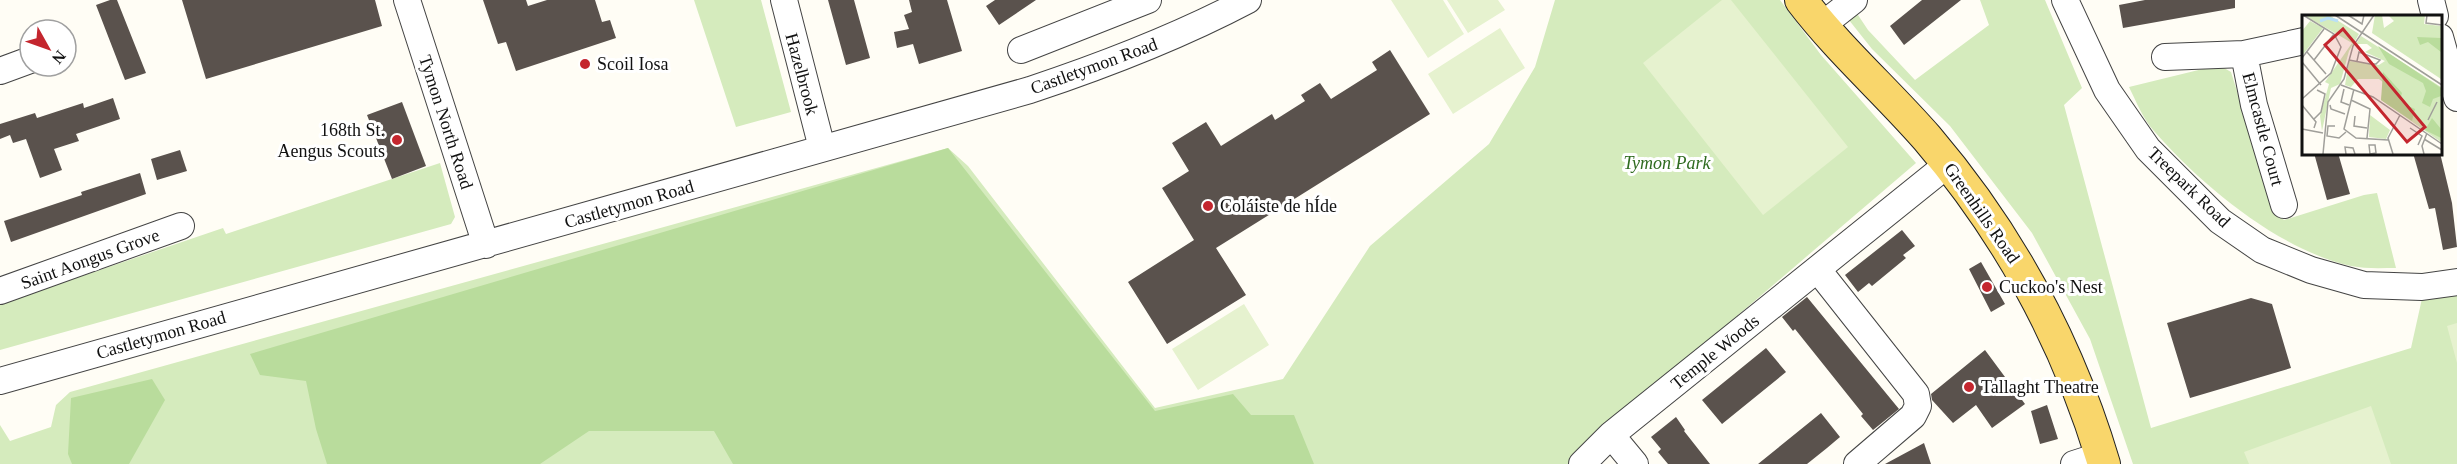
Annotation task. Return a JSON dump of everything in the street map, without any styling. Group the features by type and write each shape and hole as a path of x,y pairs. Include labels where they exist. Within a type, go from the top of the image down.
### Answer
{"main road":[{"name":"Greenhills Road","path":"1801,0 1821,26 1926,137 1976,200 2084,402 2093,461"}],"street":[{"name":"Tymon North Road","path":"407,0 486,245"},
{"name":"Hazelbrook","path":"784,0 822,148"},
{"path":"1021,51 1149,0"},
{"name":"Castletymon Road","path":"0,381 1030,90 1092,70 1212,19 1248,0"},
{"path":"1821,26 1854,0"},
{"name":"Treepark Road","path":"2066,0 2107,90 2142,141 2220,220 2262,250 2311,270 2364,285 2422,287 2457,282"},
{"name":"Elmcastle Court","path":"2165,57 2244,54 2302,41"},
{"path":"2442,47 2457,98"},
{"name":"Elmcastle Court","path":"2244,54 2254,105 2284,205"},
{"path":"0,70 18,64"},
{"name":"Temple Woods","path":"1582,464 1611,435 1948,164"},
{"name":"Saint Aongus Grove","path":"0,291 181,226"},
{"path":"1818,270 1916,394 1918,406 1913,416 1857,464"},
{"path":"1611,435 1635,464"}],"green space":[{"path":"694,0 761,0 791,112 736,127"},
{"path":"1391,0 1443,0 1464,34 1428,58"},
{"path":"1447,0 1498,0 1505,10 1468,33"},
{"name":"Tymon Park","path":"1555,0 1780,0 1821,55 1916,163 1669,374 1580,464 0,464 0,425 10,441 51,427 56,405 70,392 948,148 968,166 1155,408 1283,379 1370,246 1489,144 1535,67"},
{"path":"1722,0 1731,0 1848,147 1763,215 1643,63"},
{"path":"1833,0 1848,0 1868,30 1915,80 1989,25 1980,0 2045,0 2082,88 2064,105 2151,428 2411,348 2423,294 2457,290 2457,464 2133,464 2090,339 2032,233 1950,126 1872,49"},
{"path":"1500,28 1525,68 1453,114 1428,74"},
{"path":"2219,65 2231,72 2275,212 2284,220 2377,193 2396,268 2356,267 2324,258 2296,246 2243,213 2194,173 2154,131 2129,87"},
{"path":"948,148 1155,411 1233,394 1251,415 1294,415 1314,464 733,464 714,431 589,431 540,464 327,464 316,429 306,381 260,375 250,354"},
{"path":"440,163 455,217 451,224 0,350 0,304 223,228 226,234"},
{"path":"1244,304 1269,345 1198,390 1172,349"},
{"path":"2457,323 2457,363 2447,326"},
{"path":"152,379 165,400 129,464 72,464 68,454 71,398"},
{"path":"2371,406 2391,464 2249,464 2244,452"}],"building":[{"path":"117,0 146,73 125,80 96,5"},
{"path":"182,0 375,0 382,26 206,79"},
{"path":"483,0 526,0 528,6 547,0 595,0 602,22 610,20 616,38 516,71 506,42 498,44"},
{"path":"828,0 854,0 870,58 846,65"},
{"path":"909,0 947,0 962,51 919,64 913,44 897,48 894,32 909,29 904,15 912,12"},
{"path":"995,0 1036,0 999,25 986,6"},
{"path":"1922,0 1961,0 1904,45 1890,26"},
{"path":"2145,0 2235,0 2235,8 2123,28 2119,5"},
{"path":"1390,50 1430,114 1216,248 1246,295 1167,344 1128,282 1194,240 1162,188 1189,171 1172,143 1206,122 1221,146 1272,114 1275,120 1305,101 1301,95 1320,83 1331,99 1377,70 1372,62"},
{"path":"113,98 120,119 76,134 79,141 54,149 62,170 40,178 26,139 13,143 10,135 0,139 0,124 35,113 37,118 83,103 84,108"},
{"name":"168th St. Aengus Scouts","path":"402,102 426,166 392,179 367,115"},
{"path":"180,150 187,171 157,180 151,159"},
{"path":"2314,154 2338,154 2350,194 2327,200"},
{"path":"2413,154 2440,154 2452,203 2457,247 2443,250 2435,208 2429,209"},
{"path":"140,173 146,194 11,242 4,221"},
{"path":"1902,230 1915,246 1903,255 1906,258 1872,286 1869,283 1858,292 1845,275"},
{"name":"Cuckoo's Nest","path":"1981,262 2005,304 1991,312 1969,269"},
{"path":"1807,297 1899,409 1873,430 1861,416 1863,414 1795,329 1793,331 1782,317"},
{"path":"2251,298 2272,304 2291,368 2190,398 2167,323"},
{"path":"1766,348 1786,372 1722,424 1702,400"},
{"name":"Tallaght Theatre","path":"1985,350 2025,404 1992,428 1976,405 1953,423 1932,400 1931,394"},
{"path":"2047,405 2058,439 2040,444 2031,411"},
{"path":"1821,413 1840,437 1827,448 1807,464 1758,464"},
{"path":"1676,417 1710,464 1668,464 1658,452 1661,449 1651,437"},
{"path":"1924,443 1931,464 1885,464"}],"place":[{"name":"Scoil Iosa","path":"585,64"},
{"name":"168th St. Aengus Scouts","path":"397,140"},
{"name":"Coláiste de hÍde","path":"1208,206"},
{"name":"Cuckoo's Nest","path":"1987,287"},
{"name":"Tallaght Theatre","path":"1969,387"}]}
